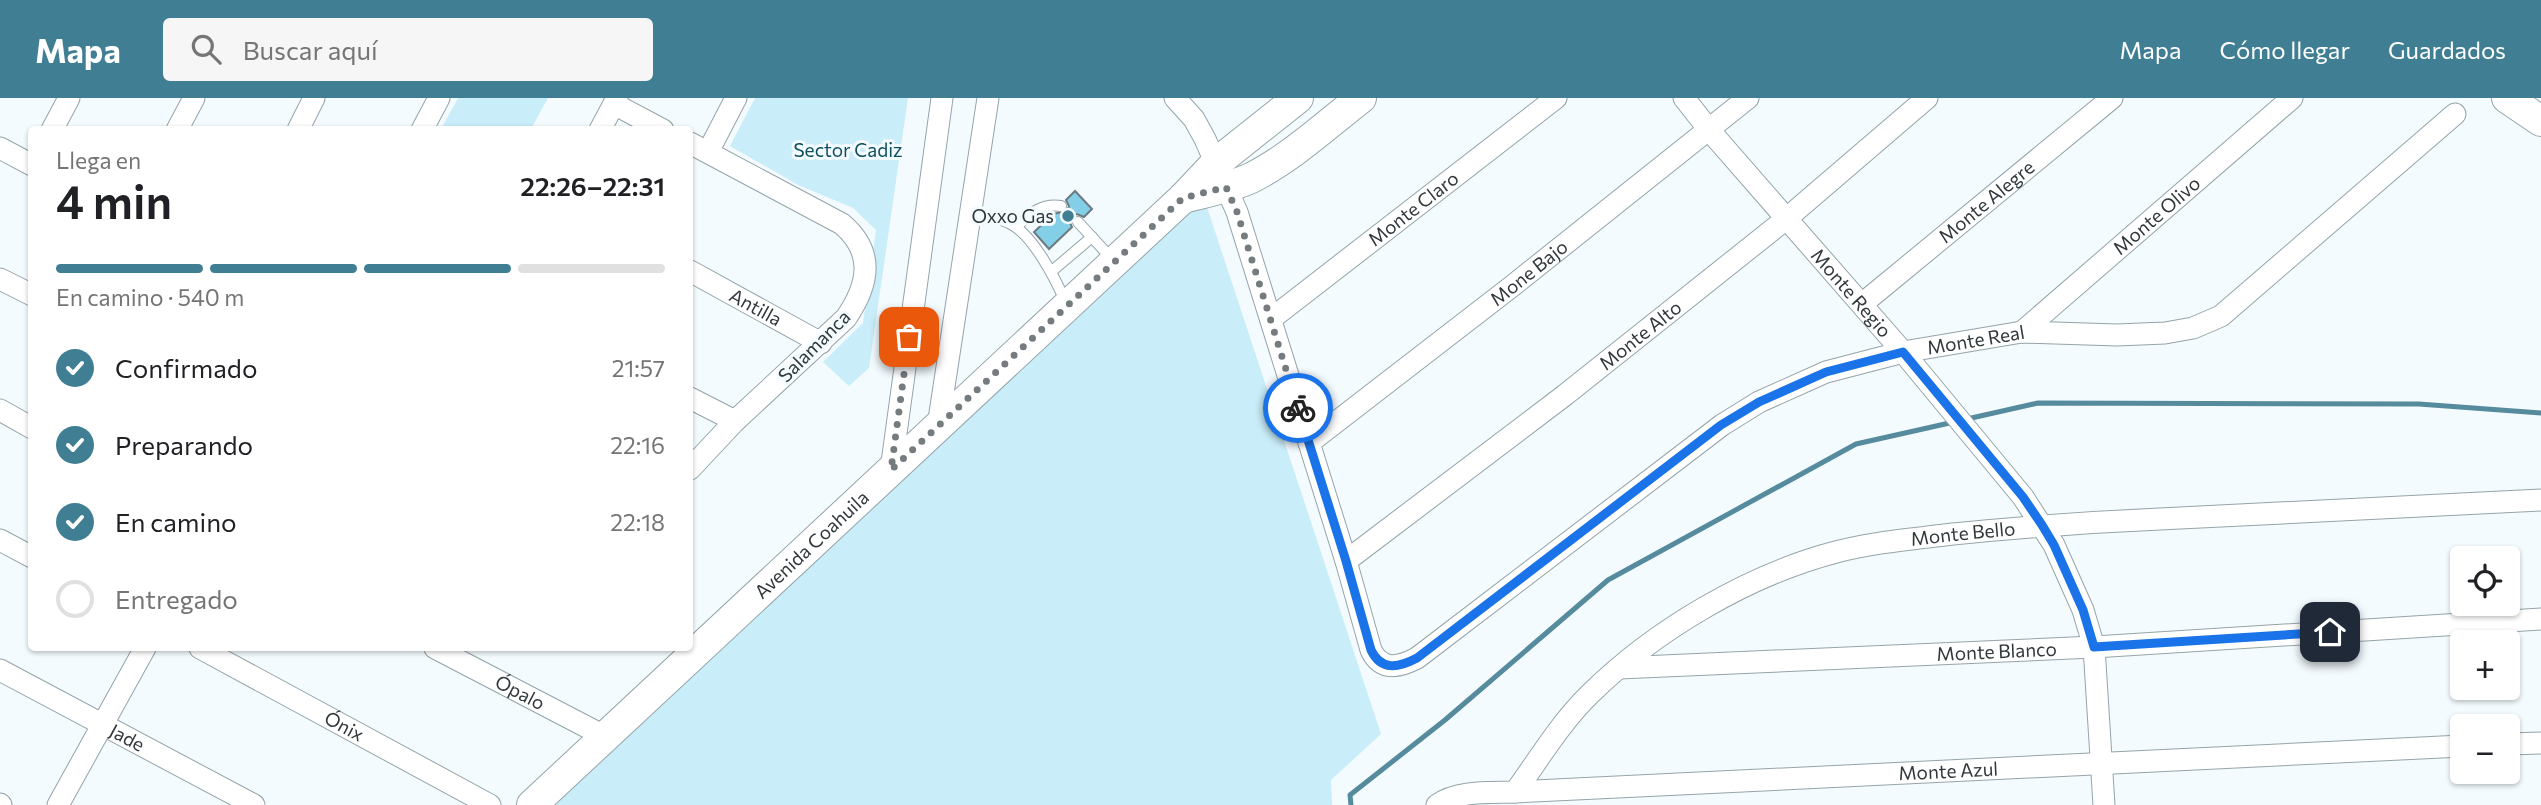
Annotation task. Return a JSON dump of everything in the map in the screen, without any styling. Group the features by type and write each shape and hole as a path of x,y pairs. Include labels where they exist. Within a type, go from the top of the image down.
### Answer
{"street":[{"path":"54,126 69,98"},
{"path":"179,126 194,98"},
{"path":"300,126 314,98"},
{"path":"424,126 439,98"},
{"path":"699,148 736,98"},
{"path":"891,470 942,98"},
{"path":"938,426 988,98"},
{"path":"1175,98 1194,120 1237,212 1346,561"},
{"name":"Avenida Coahuila","path":"693,643 891,470 1183,198 1221,176 1298,98"},
{"name":"Avenida Coahuila","path":"1221,176 1252,177 1280,160 1361,98"},
{"name":"Monte Claro","path":"1272,319 1556,98"},
{"name":"Monte Regio","path":"1684,98 1903,352 2023,497 2054,545 2083,610 2094,647 2104,805"},
{"name":"Mone Bajo","path":"1309,443 1710,131 1748,98"},
{"name":"Monte Alto","path":"1346,561 1565,395 1786,219 1927,98"},
{"name":"Monte Alegre","path":"1861,304 2112,98"},
{"name":"Monte Olivo","path":"2022,332 2292,98"},
{"path":"2507,98 2541,121"},
{"path":"602,126 615,101 656,126"},
{"name":"Monte Real","path":"1346,561 1371,650 1378,662 1388,666 1399,665 1417,658 1731,419 1759,402 1826,372 1903,352 2022,332 2117,335 2165,333 2193,328 2221,316 2455,114"},
{"path":"0,148 28,163"},
{"name":"Salamanca","path":"693,466 735,421 846,318 860,298 865,276 863,255 856,236 842,225 699,148"},
{"name":"Antilla","path":"693,273 821,342"},
{"path":"0,279 28,293"},
{"path":"693,400 735,421"},
{"path":"0,410 28,426"},
{"name":"Monte Bello","path":"1515,792 1568,720 1589,695 1619,668 1682,623 1721,600 1760,579 1804,562 1882,542 2042,525 2541,500"},
{"path":"0,540 28,555"},
{"name":"Monte Blanco","path":"1619,668 2094,647 2541,619"},
{"path":"58,805 143,651"},
{"name":"Ónix","path":"206,651 490,805"},
{"name":"Ópalo","path":"441,651 606,737"},
{"name":"Avenida Coahuila","path":"532,805 606,737 684,651"},
{"name":"Jade","path":"0,670 254,805"},
{"path":"2520,744 2541,743"},
{"name":"Monte Azul","path":"1437,805 1461,796 1515,792 2450,747"}],"lane":[{"path":"1016,227 1034,211 1052,205 1060,206"},
{"path":"971,216 1007,221 1016,227 1052,271 1068,306"},
{"path":"1078,222 1115,262"},
{"path":"1052,271 1092,237"}],"green space":[{"path":"458,98 548,98 533,126 443,126"},
{"name":"Sector Cadiz","path":"755,98 908,98 869,368 849,386 823,362 863,323 876,230 853,208 798,185 730,146"},
{"path":"1203,195 1381,734 1331,780 1332,805 549,805"}],"building":[{"name":"Oxxo Gas","path":"1075,191 1092,209 1084,217 1077,214 1072,217 1072,227 1049,249 1034,232 1053,214 1067,211 1069,206 1066,200"}],"waterway":[{"path":"1967,419 2038,403 2419,404 2541,413"},
{"path":"1351,805 1350,795 1445,720 1608,580 1856,444 1954,422"}],"way so far":[{"path":"909,337 891,470 1183,198 1226,187 1237,212 1272,319 1298,408"}],"place":[{"name":"Oxxo Gas","path":"1068,216"}],"route":[{"path":"1298,408 1371,650 1378,662 1388,666 1417,658 1721,425 1759,402 1826,372 1903,352 2023,497 2042,525 2054,545 2083,610 2094,647 2330,632"}]}
